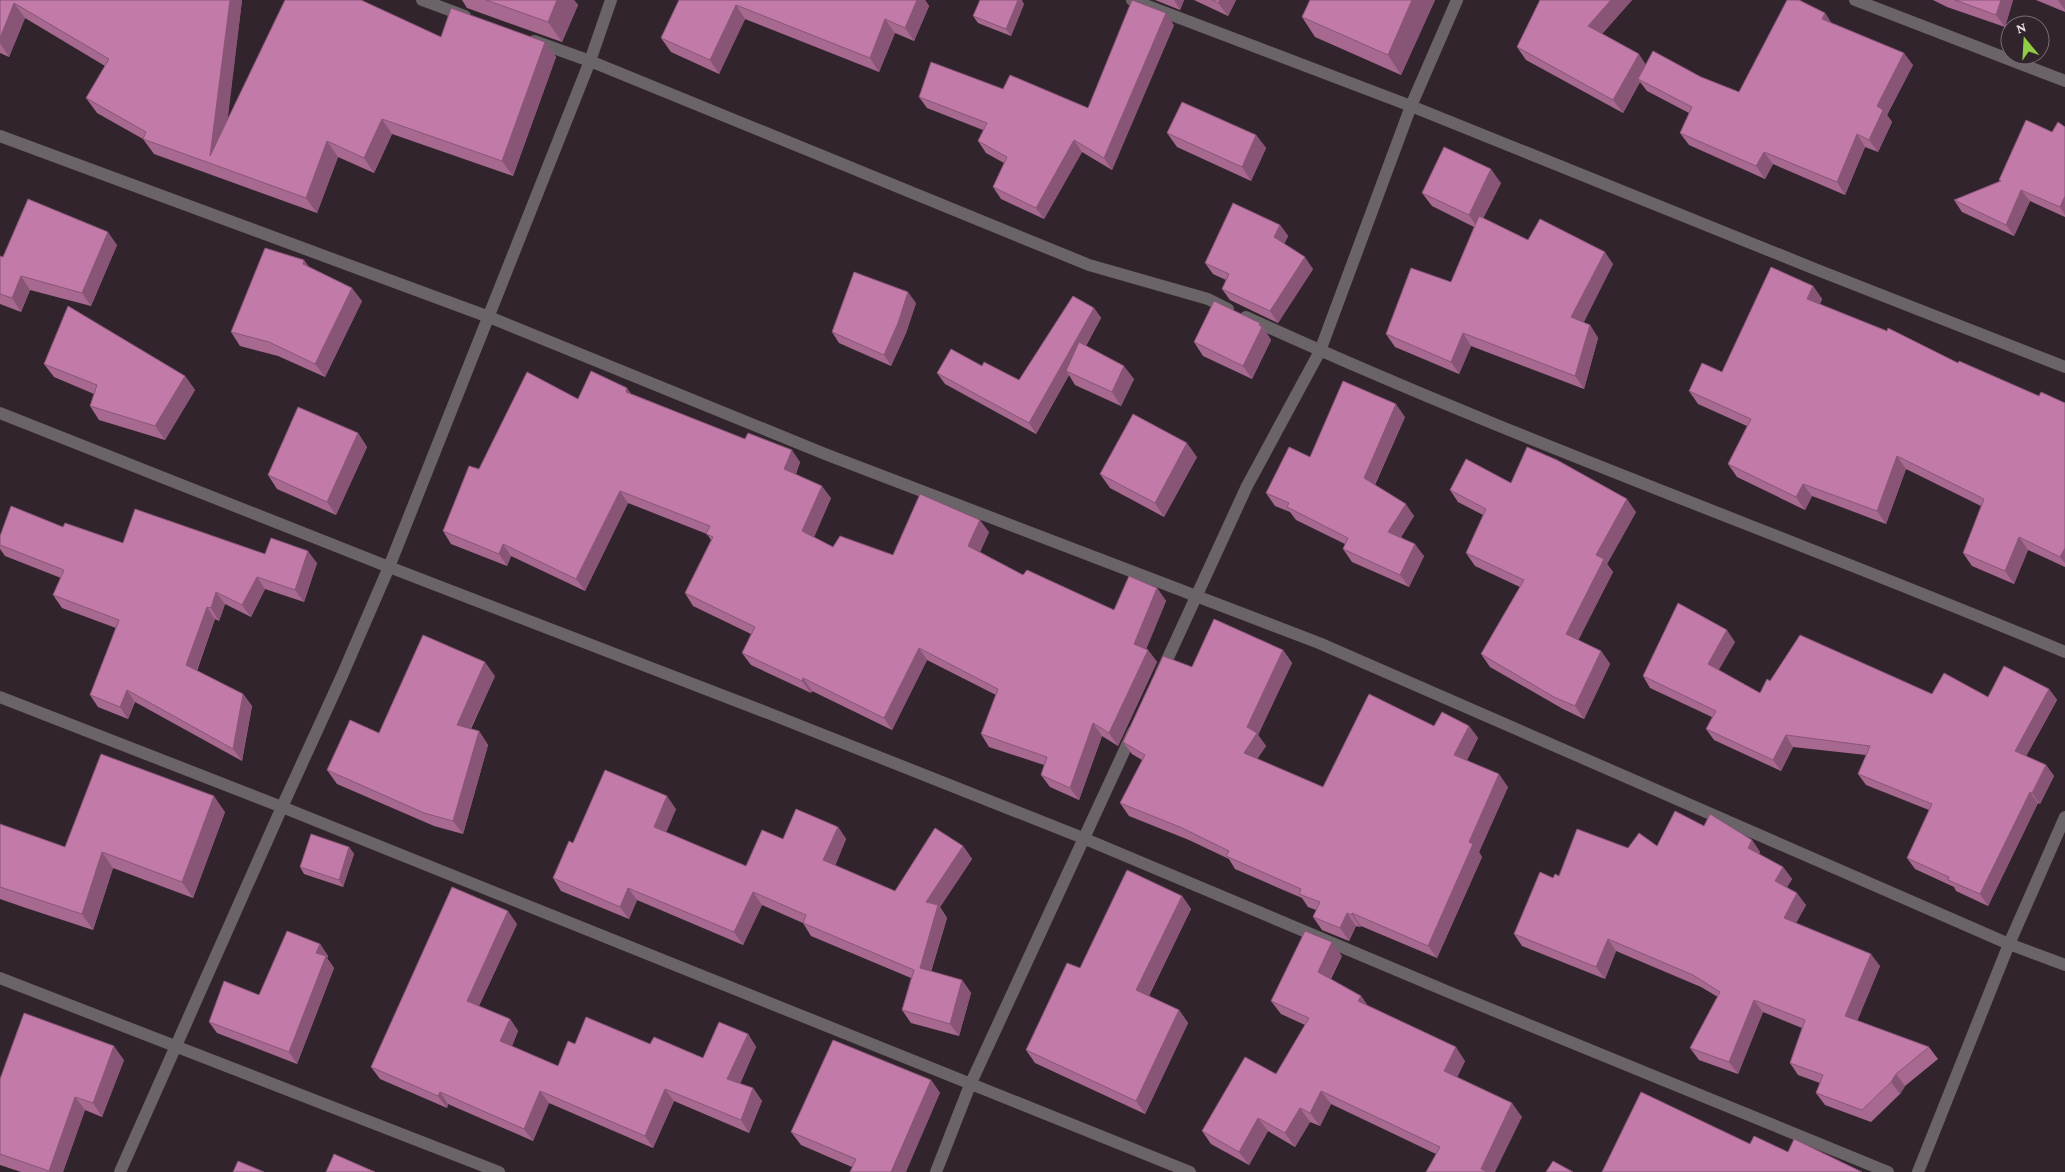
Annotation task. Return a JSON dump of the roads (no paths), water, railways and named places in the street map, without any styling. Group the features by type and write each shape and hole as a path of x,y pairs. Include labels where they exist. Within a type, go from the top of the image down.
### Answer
{"street":[{"path":"422,0 478,20"},
{"path":"120,1172 389,567 590,61 611,0"},
{"path":"1132,0 1411,106 2065,367"},
{"path":"1155,686 1247,486 1320,351 1411,106 1457,0"},
{"path":"1855,0 2065,82"},
{"path":"525,38 590,61 1089,265 1208,299 1320,351 1719,515 1962,609 2065,652"},
{"path":"0,136 489,317 825,454 1319,642 2009,944 2065,965"},
{"path":"0,413 389,567 759,709 1083,838 1451,994 1888,1172"},
{"path":"0,697 282,806 970,1085 1190,1172"},
{"path":"936,1172 970,1085 1138,722"},
{"path":"1918,1172 2009,944 2065,817"},
{"path":"0,978 498,1172"}]}
